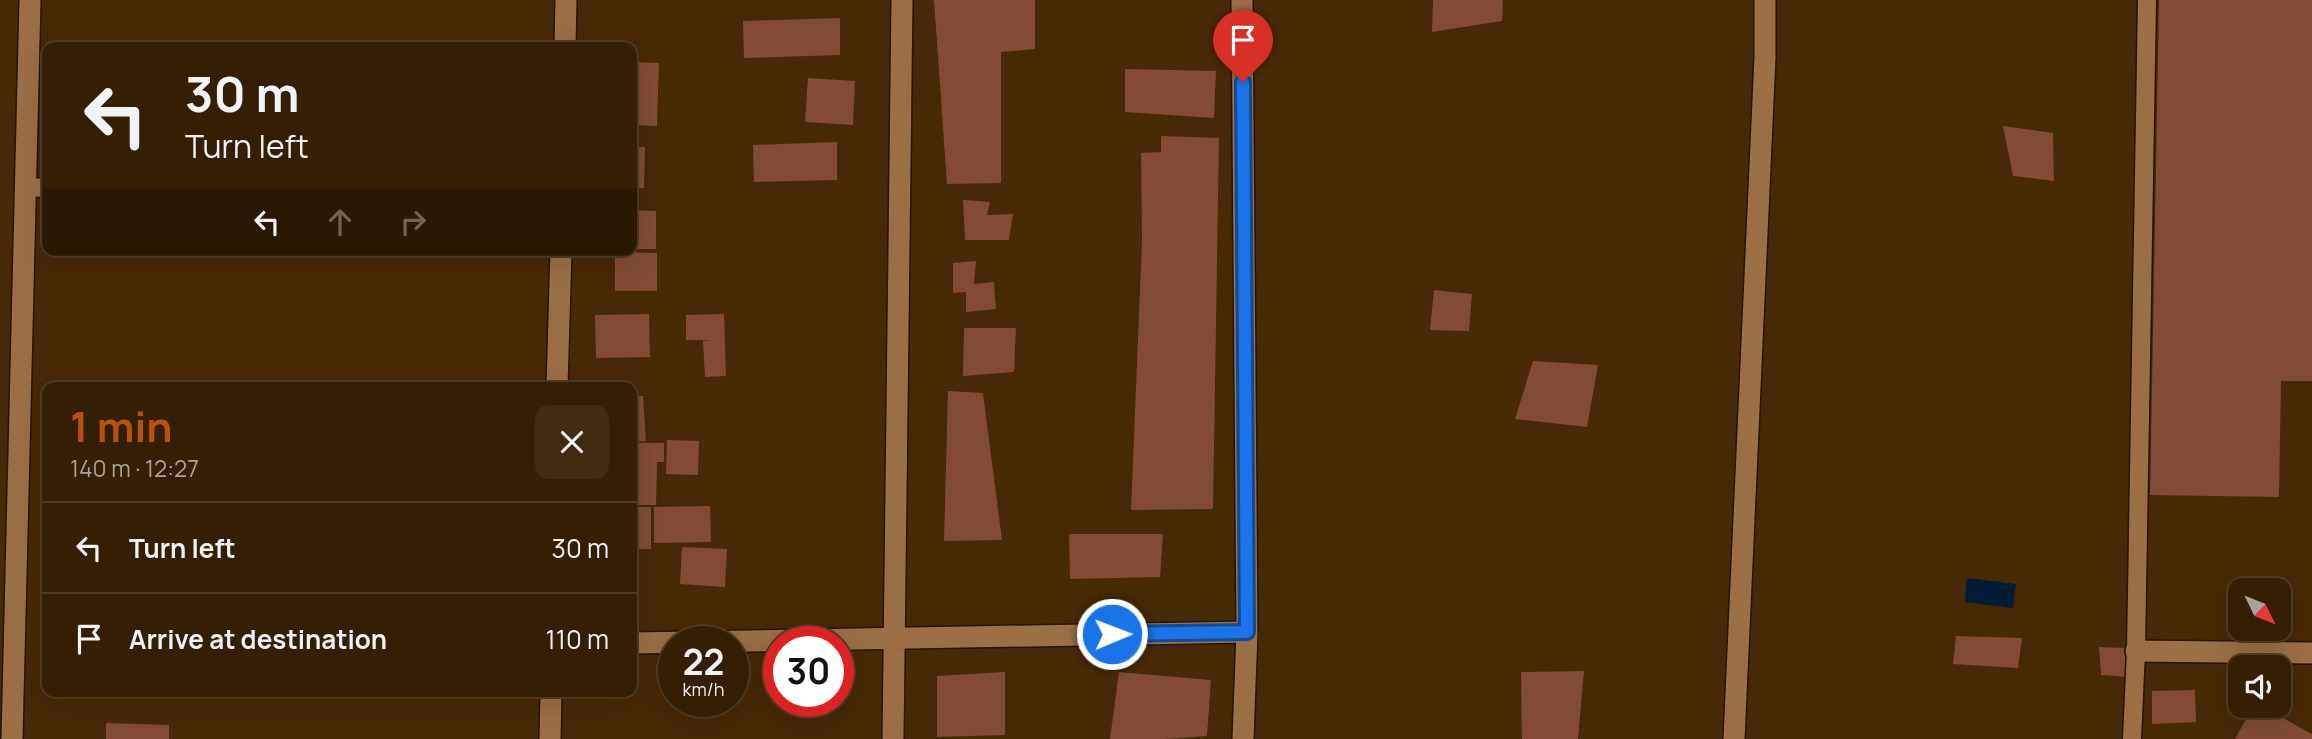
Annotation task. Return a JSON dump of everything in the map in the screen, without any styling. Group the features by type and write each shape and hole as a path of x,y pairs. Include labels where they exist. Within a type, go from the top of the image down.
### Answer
{"street":[{"path":"12,739 30,0"},
{"path":"565,42 566,0"},
{"path":"893,739 902,0"},
{"path":"1242,0 1247,632 1243,739"},
{"path":"1734,739 1765,71 1765,0"},
{"path":"557,382 561,256"},
{"path":"637,642 1247,632"},
{"path":"2136,651 2312,653"},
{"path":"550,739 551,697"}],"lane":[{"path":"2132,739 2136,651 2147,0"},
{"path":"25,187 42,188"}],"water":[{"path":"1967,578 2016,584 2013,608 1965,602"}],"building":[{"path":"934,0 1035,0 1035,49 1001,52 1001,183 947,184"},
{"path":"1433,0 1503,0 1502,21 1432,32"},
{"path":"2159,0 2312,0 2312,381 2281,381 2279,497 2150,495"},
{"path":"840,18 840,55 744,58 743,21"},
{"path":"637,62 659,63 657,126 637,125"},
{"path":"1125,69 1216,71 1214,118 1125,112"},
{"path":"808,78 855,81 853,125 805,122"},
{"path":"2003,126 2053,133 2054,181 2013,176"},
{"path":"1161,136 1219,138 1213,509 1131,510 1142,241 1141,153 1161,152"},
{"path":"837,142 837,180 754,182 753,145"},
{"path":"637,147 645,147 644,188 637,188"},
{"path":"963,200 990,202 987,215 1013,214 1009,240 965,240"},
{"path":"637,210 656,211 656,249 637,249"},
{"path":"657,253 657,291 615,291 615,256"},
{"path":"976,261 974,284 994,282 996,309 966,312 966,292 953,293 953,263"},
{"path":"1434,290 1472,294 1469,331 1430,330"},
{"path":"649,314 650,357 596,358 595,315"},
{"path":"724,314 726,376 705,377 703,341 711,340 686,340 686,315"},
{"path":"964,328 1016,328 1014,372 963,376"},
{"path":"1533,361 1598,365 1587,427 1515,419"},
{"path":"948,391 983,393 1002,540 944,541"},
{"path":"637,396 643,396 646,441 637,442"},
{"path":"667,440 699,441 698,475 666,474"},
{"path":"637,443 664,443 664,462 657,462 656,505 637,505"},
{"path":"710,506 711,542 654,543 654,507"},
{"path":"637,507 651,507 651,549 637,549"},
{"path":"1069,534 1163,534 1160,577 1070,579"},
{"path":"682,547 727,549 725,587 680,584"},
{"path":"1956,636 2022,638 2018,668 1953,664"},
{"path":"2099,647 2128,648 2127,677 2101,675"},
{"path":"1584,671 1578,739 1522,739 1521,672"},
{"path":"1005,672 1005,735 937,737 937,676"},
{"path":"1119,672 1211,680 1207,736 1110,739"},
{"path":"2195,690 2196,722 2152,724 2152,691"},
{"path":"2247,718 2283,718 2312,734 2312,739 2235,739"},
{"path":"106,723 169,725 169,739 106,739"}],"route":[{"path":"1112,634 1247,632 1243,82"}]}
